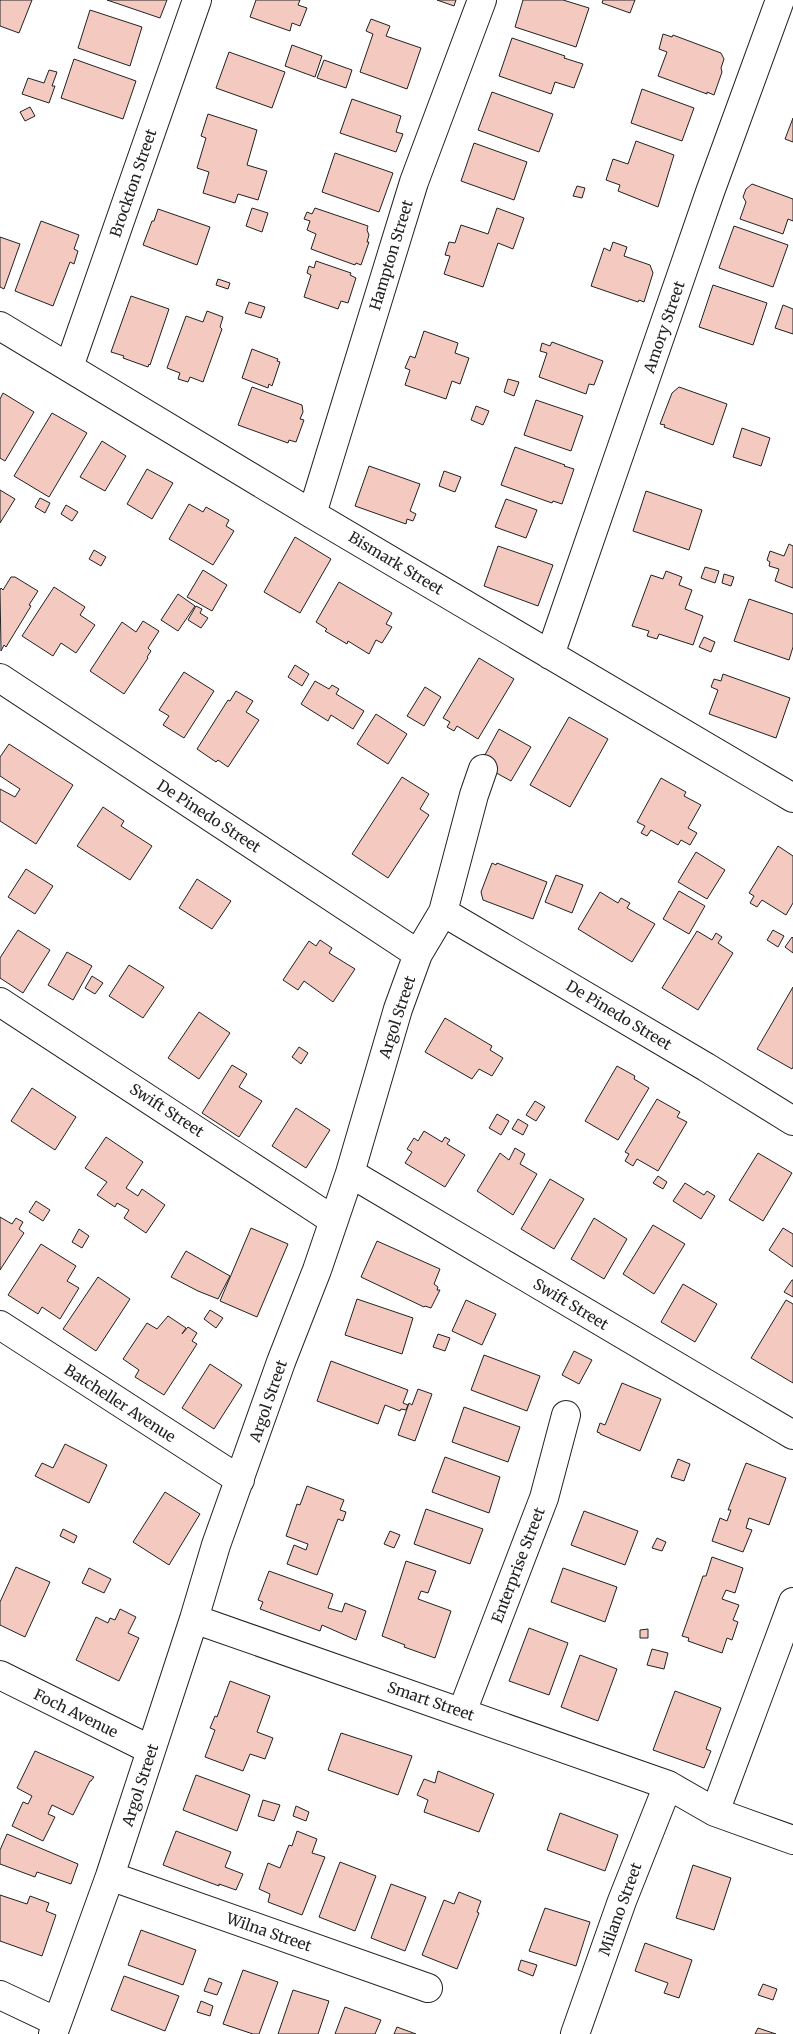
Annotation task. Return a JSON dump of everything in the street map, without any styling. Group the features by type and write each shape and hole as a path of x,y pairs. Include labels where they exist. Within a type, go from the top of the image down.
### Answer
{"street":[{"name":"Brockton Street","path":"69,367 197,0"},
{"name":"Hampton Street","path":"312,514 414,182 482,0"},
{"name":"Amory Street","path":"550,654 714,183 780,0"},
{"name":"Bismark Street","path":"0,326 312,514 792,794"},
{"name":"De Pinedo Street","path":"0,678 418,954"},
{"name":"Argol Street","path":"55,2028 110,1876 216,1545 350,1172 398,1009 418,954 443,912 474,795 484,769"},
{"name":"De Pinedo Street","path":"443,912 698,1062 793,1121"},
{"name":"Swift Street","path":"0,1002 333,1220"},
{"name":"Swift Street","path":"350,1172 793,1435"},
{"name":"Batcheller Avenue","path":"0,1325 240,1480"},
{"name":"Enterprise Street","path":"462,1712 544,1498 566,1415"},
{"path":"793,1602 716,1812 793,1840"},
{"name":"Smart Street","path":"194,1618 668,1785 716,1812"},
{"name":"Foch Avenue","path":"0,1675 151,1750"},
{"name":"Milano Street","path":"575,2034 622,1901 668,1785"},
{"name":"Wilna Street","path":"110,1876 428,1988"},
{"path":"0,1995 55,2028"}],"building":[{"path":"0,0 32,0 19,33 0,26"},
{"path":"107,0 167,0 160,18"},
{"path":"256,0 300,0 298,5 307,8 300,26 292,23 290,31 250,17"},
{"path":"437,0 456,0 454,6"},
{"path":"523,0 563,0 589,8 576,47 515,27"},
{"path":"603,0 635,0 630,13 602,3"},
{"path":"90,10 142,27 130,66 78,48"},
{"path":"371,19 390,26 386,36 421,48 407,89 360,72 373,34 366,31"},
{"path":"663,34 672,37 673,35 721,53 724,59 721,68 722,72 714,95 658,76 667,52 659,49"},
{"path":"512,38 583,64 574,88 555,82 551,94 499,76"},
{"path":"292,45 322,56 315,77 285,66"},
{"path":"229,52 285,72 272,108 216,88"},
{"path":"74,59 136,81 123,119 61,98"},
{"path":"324,60 352,70 346,88 317,78"},
{"path":"49,70 57,72 52,86 55,86 49,103 22,94 28,78 44,83"},
{"path":"642,89 694,108 682,141 631,123"},
{"path":"492,92 553,114 539,152 478,130"},
{"path":"352,99 401,116 396,132 403,134 396,152 340,133"},
{"path":"30,107 35,116 25,121 20,112"},
{"path":"208,114 257,130 247,165 267,171 258,200 238,194 235,203 203,193 209,172 197,168 206,138 201,136"},
{"path":"793,118 793,142 785,139"},
{"path":"636,141 674,155 658,207 618,191 620,185 606,180 613,159 628,164"},
{"path":"474,143 527,162 514,200 461,181"},
{"path":"335,153 393,173 379,212 322,192"},
{"path":"752,184 793,199 793,221 788,219 783,234 740,219 746,202 743,197 746,189"},
{"path":"577,186 585,188 582,198 573,196"},
{"path":"252,208 268,213 262,232 246,226"},
{"path":"315,208 368,226 369,235 367,242 369,242 361,265 356,263 355,265 311,249 316,234 307,230 310,221 304,219 307,212 312,214"},
{"path":"497,208 524,218 513,249 498,243 483,287 444,274 450,256 445,255 449,242 455,243 461,225 488,234"},
{"path":"158,209 210,227 197,265 143,245"},
{"path":"41,221 79,235 74,249 78,251 74,264 70,262 53,306 15,291"},
{"path":"734,226 788,245 773,287 719,268"},
{"path":"0,237 20,244 4,289 0,287"},
{"path":"613,242 627,247 624,256 650,265 653,273 644,302 639,300 638,302 591,286 604,248 610,251"},
{"path":"316,261 351,273 350,275 356,278 348,303 341,301 338,309 304,297 311,275 307,273 309,266 314,268"},
{"path":"218,279 230,283 228,289 216,285"},
{"path":"713,285 767,303 753,345 699,327"},
{"path":"131,296 169,309 148,367 111,352"},
{"path":"249,302 265,307 261,318 245,313"},
{"path":"783,305 793,309 793,334 775,328"},
{"path":"207,311 223,317 220,327 222,329 203,382 190,377 188,382 178,379 180,373 167,368 186,316 203,322"},
{"path":"424,331 458,343 455,353 469,358 460,384 452,381 446,399 405,385 410,370 405,368 410,356 415,358"},
{"path":"552,342 603,361 594,385 589,384 586,394 539,377 547,353 540,351 542,343 550,346"},
{"path":"252,349 278,359 277,361 280,362 272,386 269,384 268,388 242,378"},
{"path":"508,379 519,382 514,396 504,392"},
{"path":"252,387 302,405 303,412 300,419 304,420 296,442 289,440 288,443 238,425"},
{"path":"679,387 727,404 713,445 660,424 672,393"},
{"path":"3,393 34,412 5,461 0,458 0,399"},
{"path":"536,400 583,416 571,451 524,435"},
{"path":"476,406 489,411 483,425 471,420"},
{"path":"52,413 87,433 49,497 14,476"},
{"path":"742,428 770,438 761,466 733,457"},
{"path":"102,441 126,456 105,491 80,477"},
{"path":"515,447 574,469 562,504 553,501 552,503 501,485"},
{"path":"369,466 420,484 410,511 416,514 413,521 407,519 406,524 355,506"},
{"path":"147,469 173,483 152,519 127,504"},
{"path":"444,471 461,477 455,492 439,486"},
{"path":"0,490 15,499 0,523"},
{"path":"646,491 702,510 689,550 633,531"},
{"path":"40,498 50,503 45,513 35,507"},
{"path":"506,499 537,510 526,538 495,527"},
{"path":"189,504 203,512 206,507 229,520 226,526 234,531 213,565 169,539"},
{"path":"66,505 78,512 72,521 61,514"},
{"path":"295,537 331,559 300,613 264,592"},
{"path":"789,544 793,546 793,588 775,581 779,569 769,566 770,562 767,560 770,551 784,556"},
{"path":"498,546 553,565 538,606 484,586"},
{"path":"94,550 106,557 101,566 89,559"},
{"path":"705,567 719,571 715,583 701,578"},
{"path":"203,570 227,585 212,611 187,597"},
{"path":"666,571 682,577 679,585 692,590 685,609 703,616 693,645 659,634 657,639 647,636 649,631 632,626 651,575 663,579"},
{"path":"724,574 734,577 731,586 722,583"},
{"path":"11,577 15,577 38,591 6,647 4,645 1,651 0,590 1,588 3,590"},
{"path":"339,582 392,613 386,624 392,627 382,643 376,640 369,654 348,641 347,644 325,631 327,629 316,622"},
{"path":"54,587 85,607 80,615 95,625 76,653 61,643 53,656 22,636"},
{"path":"178,594 195,606 178,631 161,620"},
{"path":"749,599 793,614 793,647 789,660 734,641"},
{"path":"196,606 202,609 200,613 208,618 201,628 188,620"},
{"path":"143,621 159,631 148,648 151,651 148,658 124,694 90,671 122,622 136,632"},
{"path":"704,637 715,642 711,652 699,647"},
{"path":"479,658 514,679 478,739 457,726 454,731 447,727 450,722 443,718"},
{"path":"295,665 309,674 302,686 288,677"},
{"path":"184,672 214,691 184,738 163,725 169,716 159,710"},
{"path":"723,674 790,698 776,738 709,714 718,690 711,687 714,679 721,681"},
{"path":"315,681 329,689 332,685 339,689 336,694 364,711 353,729 331,715 328,721 301,704"},
{"path":"425,687 441,697 424,726 407,716"},
{"path":"236,691 253,701 246,712 259,720 228,767 218,760 216,762 197,749 228,700 230,701"},
{"path":"376,714 407,734 388,764 357,744"},
{"path":"569,717 608,739 570,807 530,785"},
{"path":"499,729 531,747 511,781 480,764"},
{"path":"9,744 73,785 36,844 0,821 0,789 15,797 20,789 0,776 0,757"},
{"path":"402,777 429,794 420,809 429,815 388,878 352,854"},
{"path":"661,778 686,792 684,796 701,805 688,828 697,833 690,845 681,840 678,845 651,830 647,836 641,833 645,826 637,822"},
{"path":"103,807 124,821 121,826 152,846 130,880 77,846"},
{"path":"778,846 793,856 793,903 786,915 762,900 757,907 750,903 754,896 749,893"},
{"path":"696,852 725,870 707,899 678,882"},
{"path":"492,863 496,865 497,863 547,882 533,919 483,900 481,892"},
{"path":"26,869 53,886 35,914 8,897"},
{"path":"556,875 583,885 572,913 545,902"},
{"path":"197,879 231,901 212,929 179,908"},
{"path":"679,891 705,906 689,934 663,919"},
{"path":"600,892 618,903 621,898 630,903 627,908 655,924 632,962 578,929"},
{"path":"18,930 50,950 23,993 0,978 0,958"},
{"path":"773,930 784,936 778,947 767,940"},
{"path":"697,931 712,940 716,933 722,937 718,943 733,953 698,1010 662,988"},
{"path":"793,938 793,953 785,947"},
{"path":"320,940 332,948 329,953 355,969 333,1002 304,981 298,990 283,980 309,941 316,946"},
{"path":"67,952 92,966 73,1000 48,985"},
{"path":"129,965 164,987 143,1018 109,996"},
{"path":"92,976 103,983 95,994 85,988"},
{"path":"793,987 793,1067 792,1069 757,1049"},
{"path":"199,1012 230,1033 199,1079 168,1058"},
{"path":"445,1018 492,1046 490,1050 503,1058 492,1076 479,1069 472,1079 425,1052"},
{"path":"299,1047 308,1053 301,1064 292,1057"},
{"path":"232,1065 247,1074 239,1087 262,1101 239,1137 202,1113"},
{"path":"617,1066 635,1076 634,1079 649,1088 618,1140 585,1121"},
{"path":"32,1088 76,1117 55,1150 11,1121"},
{"path":"657,1099 680,1112 677,1117 687,1122 658,1171 637,1159 633,1166 625,1161 629,1154 625,1152"},
{"path":"535,1101 545,1107 536,1121 526,1115"},
{"path":"296,1108 330,1130 306,1168 272,1146"},
{"path":"497,1114 509,1121 501,1135 489,1128"},
{"path":"518,1119 528,1125 523,1135 512,1129"},
{"path":"424,1131 442,1142 445,1137 450,1140 447,1144 465,1155 445,1187 405,1163 412,1152 407,1149 414,1138 418,1141"},
{"path":"106,1137 143,1162 126,1188 138,1196 142,1189 165,1205 146,1233 124,1218 129,1210 117,1203 115,1207 97,1195 107,1182 85,1168"},
{"path":"515,1148 525,1154 520,1164 537,1174 513,1215 477,1191 500,1153 509,1160"},
{"path":"758,1153 792,1173 763,1221 729,1200"},
{"path":"658,1176 667,1182 663,1189 653,1183"},
{"path":"550,1179 584,1199 554,1249 521,1229"},
{"path":"685,1183 704,1195 707,1191 715,1196 701,1219 673,1201"},
{"path":"36,1201 50,1210 43,1221 29,1212"},
{"path":"0,1217 12,1224 16,1218 23,1222 19,1229 24,1233 0,1270"},
{"path":"594,1218 627,1239 604,1279 571,1259"},
{"path":"653,1225 685,1244 654,1294 623,1274"},
{"path":"251,1228 288,1244 257,1317 220,1301"},
{"path":"783,1228 793,1234 793,1267 769,1250"},
{"path":"79,1229 89,1236 82,1248 72,1242"},
{"path":"377,1241 440,1269 434,1284 438,1287 437,1290 440,1290 431,1308 424,1307 361,1277"},
{"path":"41,1244 76,1266 67,1281 79,1288 60,1319 42,1307 38,1314 8,1295"},
{"path":"186,1251 230,1276 218,1299 171,1277"},
{"path":"98,1277 130,1299 96,1351 63,1329"},
{"path":"793,1280 793,1297 784,1292"},
{"path":"683,1284 717,1304 695,1342 661,1322"},
{"path":"357,1299 413,1318 402,1354 345,1335"},
{"path":"466,1300 496,1314 482,1345 452,1331"},
{"path":"786,1300 793,1304 793,1383 751,1358"},
{"path":"210,1310 223,1318 216,1328 204,1319"},
{"path":"168,1316 186,1328 182,1334 188,1327 197,1333 192,1341 197,1344 164,1395 135,1377 139,1370 123,1359 147,1323 157,1329"},
{"path":"438,1334 450,1338 445,1351 433,1347"},
{"path":"574,1351 592,1360 579,1384 562,1375"},
{"path":"484,1355 540,1376 527,1411 471,1390"},
{"path":"331,1361 408,1390 403,1403 408,1405 406,1410 401,1409 400,1411 385,1405 378,1424 317,1401"},
{"path":"210,1364 242,1385 214,1429 182,1408"},
{"path":"622,1383 661,1399 640,1451 597,1432 600,1423 605,1425"},
{"path":"418,1389 432,1394 415,1441 398,1435 409,1403 412,1405"},
{"path":"464,1407 520,1427 508,1462 452,1442"},
{"path":"65,1444 107,1465 89,1503 35,1476 42,1463 53,1468"},
{"path":"445,1457 500,1477 489,1513 432,1492"},
{"path":"678,1459 690,1464 684,1481 671,1477"},
{"path":"746,1463 786,1478 769,1525 749,1518 746,1528 752,1530 743,1552 712,1541 720,1518 727,1521 731,1510 728,1510"},
{"path":"307,1486 344,1500 340,1510 346,1512 343,1521 338,1519 317,1575 287,1564 294,1545 306,1550 308,1544 286,1536 297,1504 300,1505"},
{"path":"165,1492 200,1514 169,1565 133,1542"},
{"path":"426,1509 483,1529 470,1564 414,1544"},
{"path":"584,1511 638,1531 625,1565 571,1545"},
{"path":"63,1529 77,1536 74,1543 60,1536"},
{"path":"390,1531 400,1535 394,1548 384,1544"},
{"path":"657,1538 666,1542 662,1551 652,1548"},
{"path":"712,1557 743,1568 735,1593 726,1590 722,1599 739,1605 733,1620 738,1622 732,1640 727,1638 722,1653 688,1641 689,1638 682,1636 703,1576 706,1576"},
{"path":"406,1561 436,1571 428,1593 421,1591 418,1599 451,1611 435,1658 404,1647 405,1645 382,1636"},
{"path":"16,1567 50,1582 25,1637 0,1625 0,1602"},
{"path":"89,1568 111,1579 104,1593 82,1583"},
{"path":"563,1568 617,1587 605,1622 551,1602"},
{"path":"269,1571 333,1594 328,1608 342,1612 345,1603 366,1611 356,1640 322,1625 320,1631 260,1609 263,1602 258,1600"},
{"path":"120,1609 136,1617 128,1633 139,1638 119,1681 76,1660 96,1617 108,1623 110,1618 115,1620"},
{"path":"529,1628 568,1643 549,1695 509,1681"},
{"path":"648,1629 648,1638 640,1638 640,1630"},
{"path":"652,1649 668,1653 664,1669 647,1665"},
{"path":"580,1655 617,1669 598,1721 561,1707"},
{"path":"230,1681 270,1696 257,1732 273,1738 265,1759 250,1754 243,1771 205,1757 215,1730 210,1728 215,1716 217,1717"},
{"path":"675,1691 721,1708 706,1749 711,1751 704,1768 653,1750"},
{"path":"341,1733 412,1756 398,1795 328,1770"},
{"path":"35,1751 94,1777 90,1781 73,1815 52,1805 48,1814 55,1817 43,1841 12,1826 23,1802 28,1804 32,1796 17,1788"},
{"path":"438,1771 494,1794 479,1832 424,1812 428,1800 417,1795 424,1779 435,1783"},
{"path":"196,1775 250,1795 237,1831 183,1810"},
{"path":"263,1800 280,1805 274,1821 258,1816"},
{"path":"296,1806 309,1812 306,1821 293,1816"},
{"path":"560,1813 618,1835 605,1871 547,1850"},
{"path":"176,1831 231,1852 225,1867 243,1874 236,1890 219,1884 219,1886 163,1865"},
{"path":"297,1831 317,1839 312,1853 325,1857 302,1915 268,1902 270,1894 259,1889 268,1863 280,1868 289,1845 292,1846"},
{"path":"7,1834 78,1864 71,1884 37,1872 35,1877 0,1864 0,1850"},
{"path":"340,1862 376,1876 355,1931 319,1917"},
{"path":"693,1865 731,1878 714,1930 676,1918"},
{"path":"391,1884 426,1897 405,1951 371,1938"},
{"path":"459,1892 481,1901 477,1912 479,1913 457,1969 422,1955 444,1900 454,1904"},
{"path":"0,1895 27,1904 30,1896 49,1903 46,1911 56,1915 42,1956 0,1941"},
{"path":"545,1908 590,1922 576,1966 529,1951"},
{"path":"141,1930 196,1950 183,1985 128,1965"},
{"path":"645,1943 692,1960 679,1998 664,1993 668,1983 635,1971"},
{"path":"521,1960 537,1965 533,1976 518,1970"},
{"path":"243,1970 278,1982 259,2034 253,2034 223,2024"},
{"path":"124,1976 179,1996 165,2031 111,2010"},
{"path":"209,1978 222,1983 217,1995 204,1991"},
{"path":"763,1984 777,1989 773,2000 758,1995"},
{"path":"293,1990 329,2001 318,2034 278,2034"},
{"path":"201,2001 213,2006 210,2016 197,2012"},
{"path":"345,2007 381,2020 375,2034 335,2034"},
{"path":"397,2027 416,2034 394,2034"},
{"path":"758,2028 776,2034 755,2034"}]}
